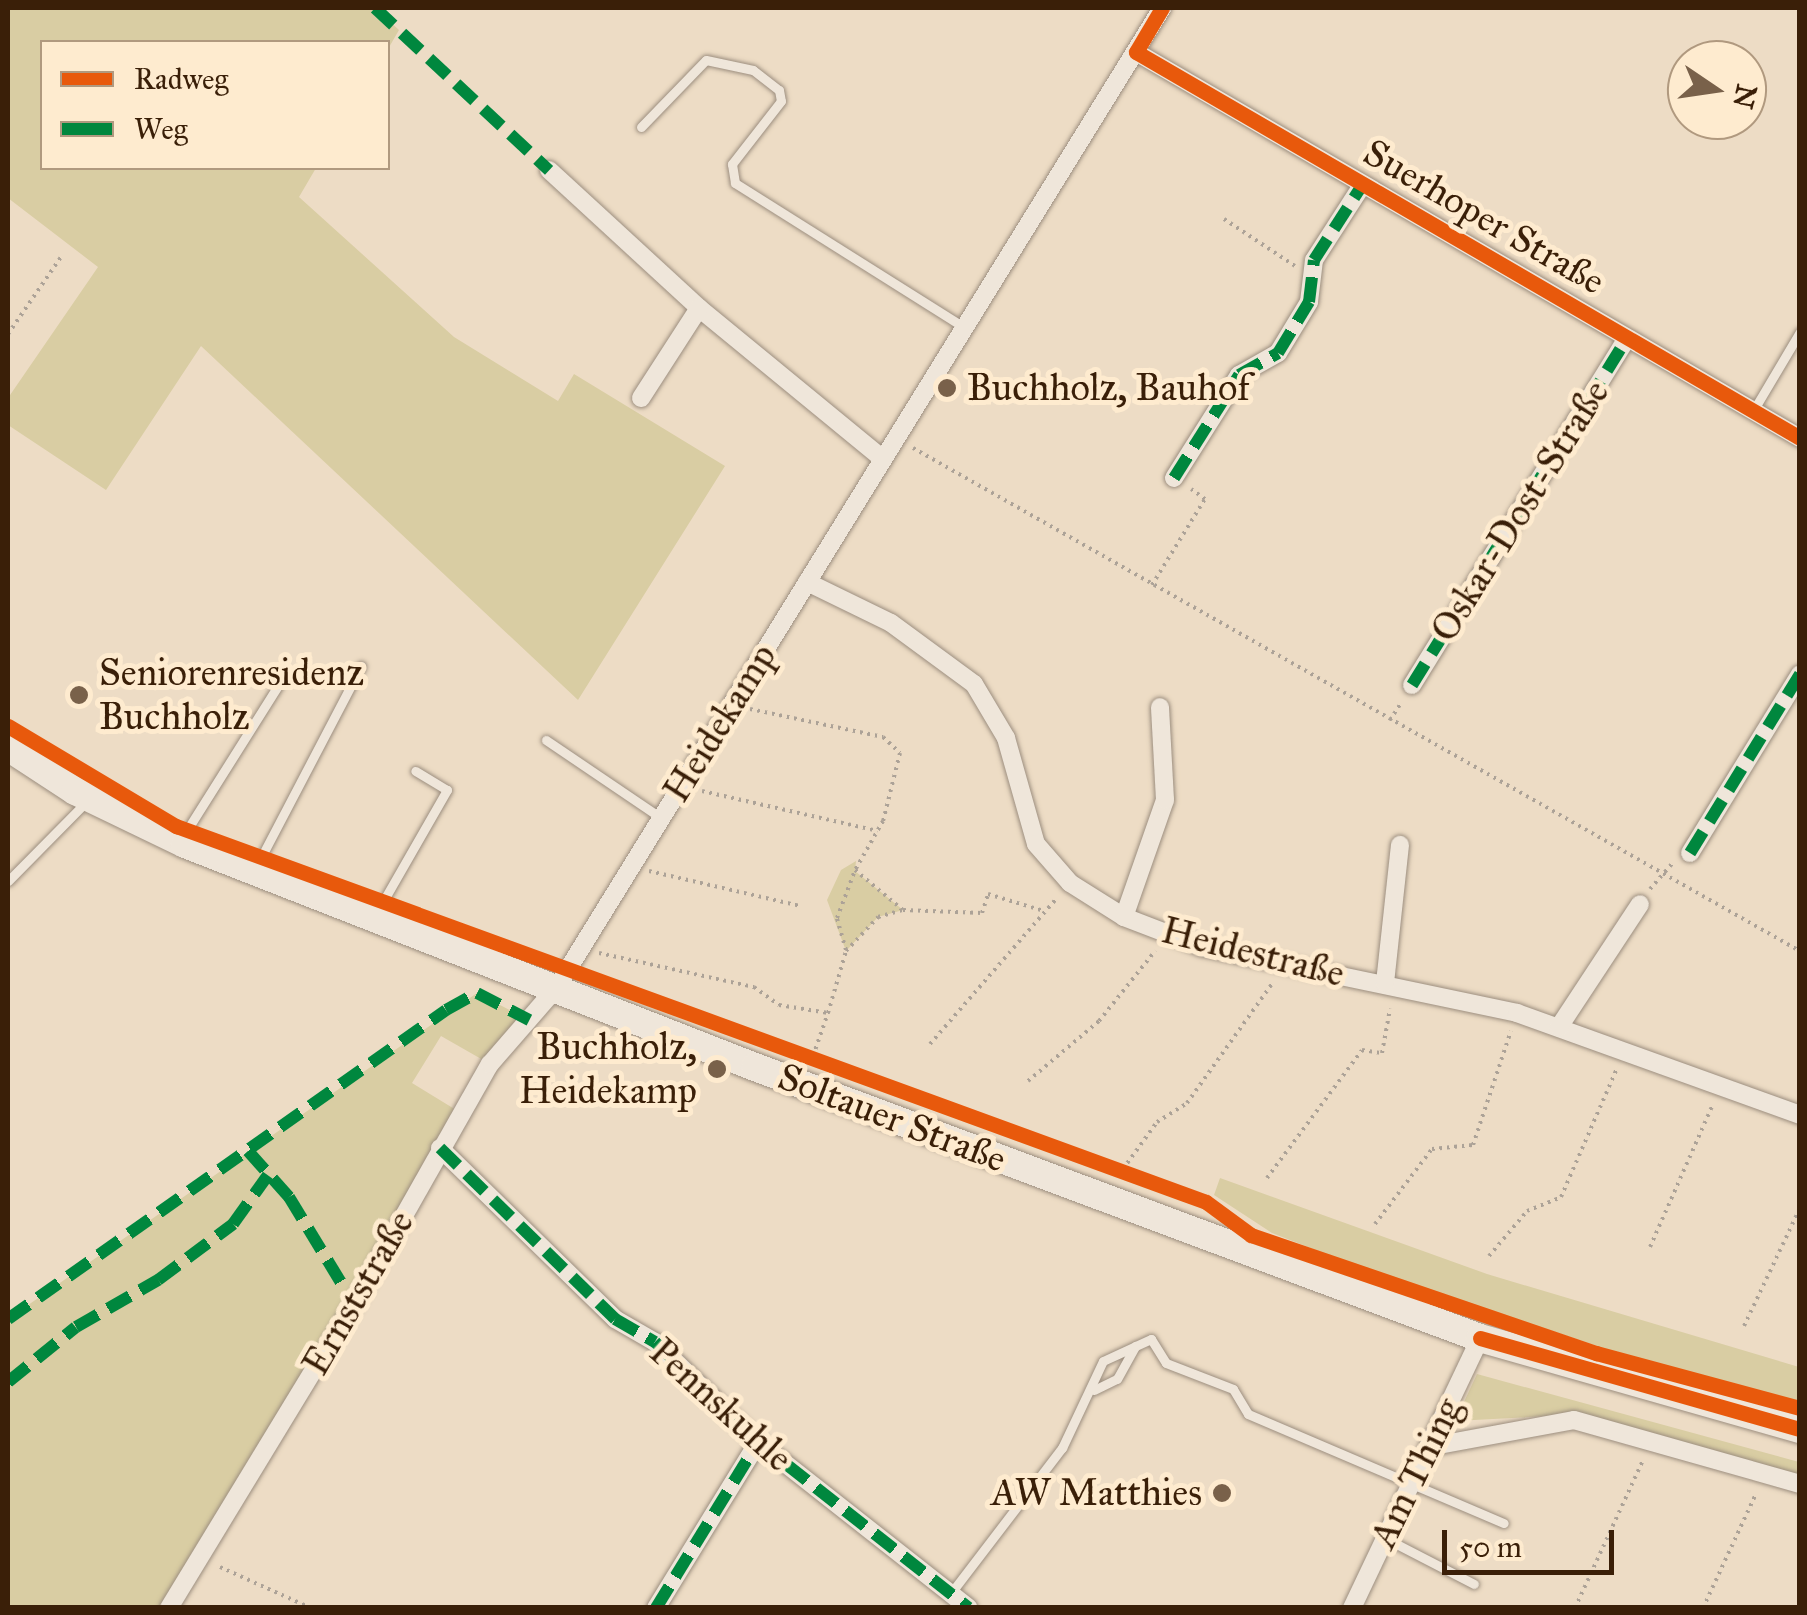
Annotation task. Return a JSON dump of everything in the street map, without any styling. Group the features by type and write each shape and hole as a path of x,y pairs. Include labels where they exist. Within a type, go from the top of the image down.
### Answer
{"main road":[{"name":"Soltauer Straße","path":"8,749 90,798 180,841 374,919 564,976 1480,1338 1800,1429"}],"street":[{"name":"Heidekamp","path":"564,976 1162,8"},
{"name":"Suerhoper Straße","path":"1136,52 1800,438"},
{"path":"549,170 699,308 882,459"},
{"path":"1174,478 1239,375 1278,353 1308,302 1314,260 1363,184"},
{"path":"641,398 699,308"},
{"name":"Oskar-Dost-Straße","path":"1412,685 1627,338"},
{"name":"Heidestraße","path":"807,582 892,623 974,684 1006,738 1036,844 1070,883 1124,916 1167,936 1517,1013 1719,1091 1800,1115"},
{"path":"1690,853 1800,674"},
{"name":"Heidestraße","path":"1124,916 1165,800 1160,707"},
{"name":"Heidestraße","path":"1390,984 1400,845"},
{"path":"1559,1027 1640,904"},
{"name":"Ernststraße","path":"169,1608 490,1064 564,976"},
{"name":"Pennskuhle","path":"440,1148 615,1319 655,1342 758,1442 970,1608"},
{"name":"Am Thing","path":"1352,1608 1480,1338"},
{"path":"1428,1447 1574,1420 1800,1484"},
{"path":"656,1608 758,1442"}],"lane":[{"path":"642,127 706,60 753,70 779,90 780,101 732,164 735,183 965,328"},
{"path":"1753,411 1800,332"},
{"path":"253,871 361,666"},
{"path":"180,841 279,684"},
{"path":"546,740 661,818"},
{"path":"374,919 447,790 416,771"},
{"path":"8,881 90,798"},
{"path":"951,1593 1056,1458 1094,1390 1103,1361 1151,1339 1166,1363 1233,1389 1248,1414 1412,1480 1504,1523"},
{"path":"1094,1390 1118,1379 1135,1346"},
{"path":"1384,1538 1474,1584"}],"path":[{"path":"1224,219 1312,276"},
{"path":"8,334 62,257"},
{"path":"8,317 15,323"},
{"path":"896,438 1800,951"},
{"path":"1152,584 1205,498 1174,478"},
{"path":"731,706 883,737 900,753 878,830 855,870 837,918 846,951"},
{"path":"681,787 878,830"},
{"path":"1640,904 1660,871 1690,853"},
{"path":"631,867 801,906"},
{"path":"855,870 903,910"},
{"path":"930,1044 1070,883"},
{"path":"813,1056 846,951 878,918 903,910 982,913 988,894 1044,911"},
{"path":"1028,1081 1099,1020 1167,936"},
{"path":"581,949 754,986 779,1005 828,1014"},
{"path":"1121,1171 1157,1122 1187,1103 1287,964"},
{"path":"564,976 813,1056 1121,1171 1221,1213"},
{"path":"1266,1178 1362,1050 1382,1053 1390,984"},
{"path":"1375,1224 1432,1149 1473,1145 1517,1013"},
{"path":"1489,1256 1527,1210 1561,1197 1622,1055"},
{"path":"1650,1248 1719,1091"},
{"path":"1744,1326 1800,1208"},
{"path":"1575,1608 1652,1440"},
{"path":"1704,1608 1765,1474"},
{"path":"200,1558 311,1608"}],"shaded area":[{"path":"8,8 375,8 399,30 390,46 390,40 40,40 40,170 315,170 299,197 454,337 558,401 574,374 725,466 578,700 201,346 106,490 8,425 8,398 98,267 8,198"},
{"path":"856,861 855,871 903,910 878,917 846,951 827,900 841,870"},
{"path":"477,993 529,1020 490,1064 441,1036 412,1083 461,1113 169,1607 8,1607 8,1319"},
{"path":"1220,1178 1487,1274 1799,1367 1799,1401 1642,1361 1344,1261 1272,1233 1214,1195"},
{"path":"1477,1374 1799,1462 1799,1479 1567,1415 1455,1421"}],"marked path":[{"path":"375,8 549,170"},
{"path":"1174,478 1239,375 1278,353 1309,302 1314,260 1363,184"},
{"path":"1412,685 1627,338"},
{"path":"1690,853 1800,674"},
{"path":"8,1319 446,1010 477,993 529,1020"},
{"path":"440,1148 615,1319 655,1342 758,1442 969,1608"},
{"path":"248,1151 289,1197 354,1304"},
{"path":"8,1382 76,1327 158,1280 233,1224 268,1175"},
{"path":"656,1608 758,1442"}],"cycle path":[{"path":"1162,8 1136,52 1800,438"},
{"path":"8,726 176,826 1206,1202 1251,1235 1596,1353 1800,1408"},
{"path":"1480,1338 1800,1429"}],"place":[{"name":"Buchholz, Bauhof","path":"947,388"},
{"name":"Seniorenresidenz Buchholz","path":"79,695"},
{"name":"Buchholz, Heidekamp","path":"717,1069"},
{"name":"AW Matthies","path":"1222,1493"}]}
